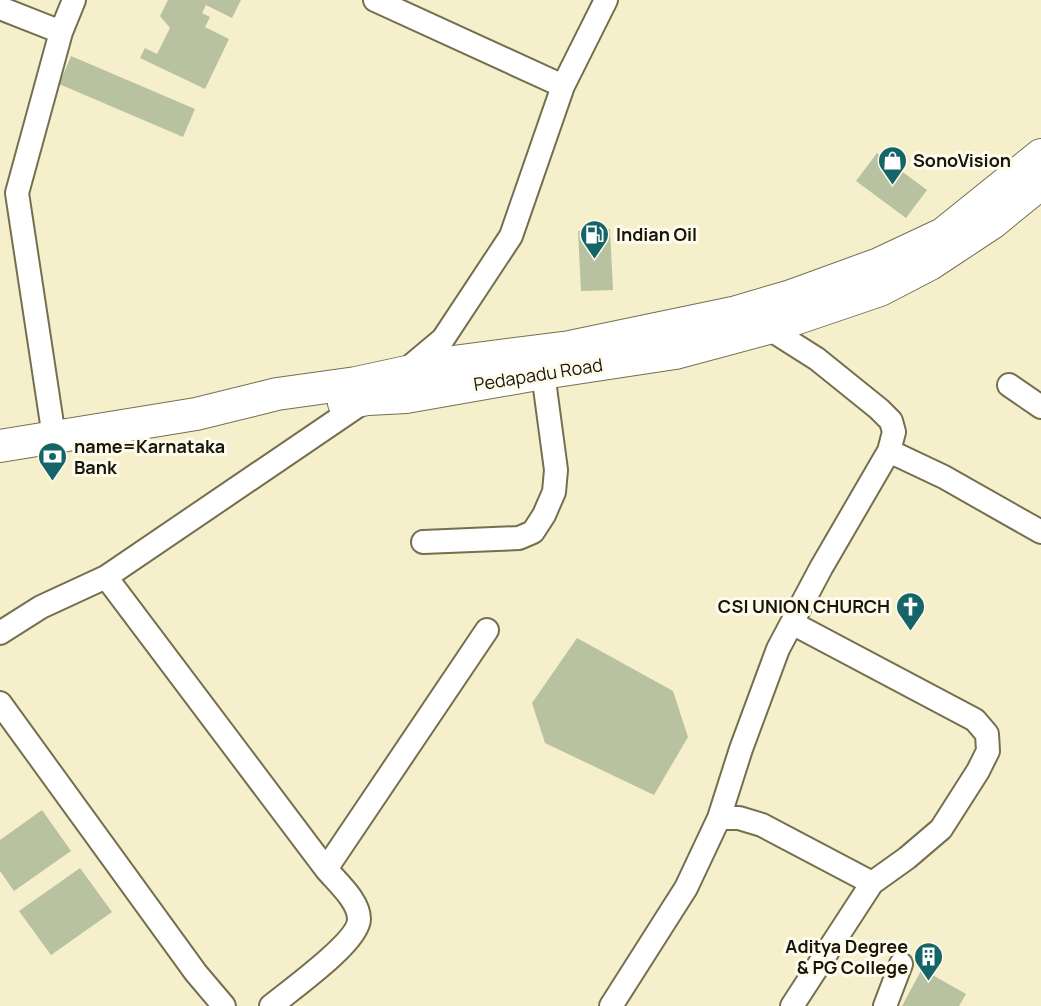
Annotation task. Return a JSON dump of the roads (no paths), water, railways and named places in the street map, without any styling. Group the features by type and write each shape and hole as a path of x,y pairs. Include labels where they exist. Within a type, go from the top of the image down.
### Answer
{"main road":[{"path":"0,446 196,414 277,394 356,383 453,362 570,347 733,313 791,297 879,264 943,234 1041,154"},
{"name":"Pedapadu Road","path":"0,467 127,438 368,399 406,397 675,353 768,328 880,290 930,264 992,223 1041,183"}],"street":[{"path":"54,437 9,189 61,32 74,0"},
{"path":"375,0 562,86"},
{"path":"0,633 40,607 106,577 368,399 444,339 511,236 562,86 606,0"},
{"path":"0,8 61,32"},
{"path":"611,1006 686,888 719,818 741,749 774,661 792,623 889,451 894,432 891,421 870,402 817,359 768,328"},
{"path":"423,542 519,538 533,531 544,515 554,492 556,470 543,373"},
{"path":"1009,385 1041,407"},
{"path":"889,451 944,477 1041,532"},
{"path":"106,577 355,905 360,920 342,948 271,1006"},
{"path":"792,623 975,720 987,734 988,751 941,829 907,858 872,883 792,1006"},
{"path":"326,869 487,630"},
{"path":"0,703 196,973 224,1006"},
{"path":"719,818 739,818 762,825 872,883"},
{"path":"885,1006 901,964"}],"place":[{"name":"SonoVision","path":"892,186"},
{"name":"Indian Oil","path":"595,260"},
{"name":"name=Karnataka Bank","path":"53,482"},
{"name":"CSI UNION CHURCH","path":"911,632"},
{"name":"Aditya Degree & PG College","path":"929,982"}]}
